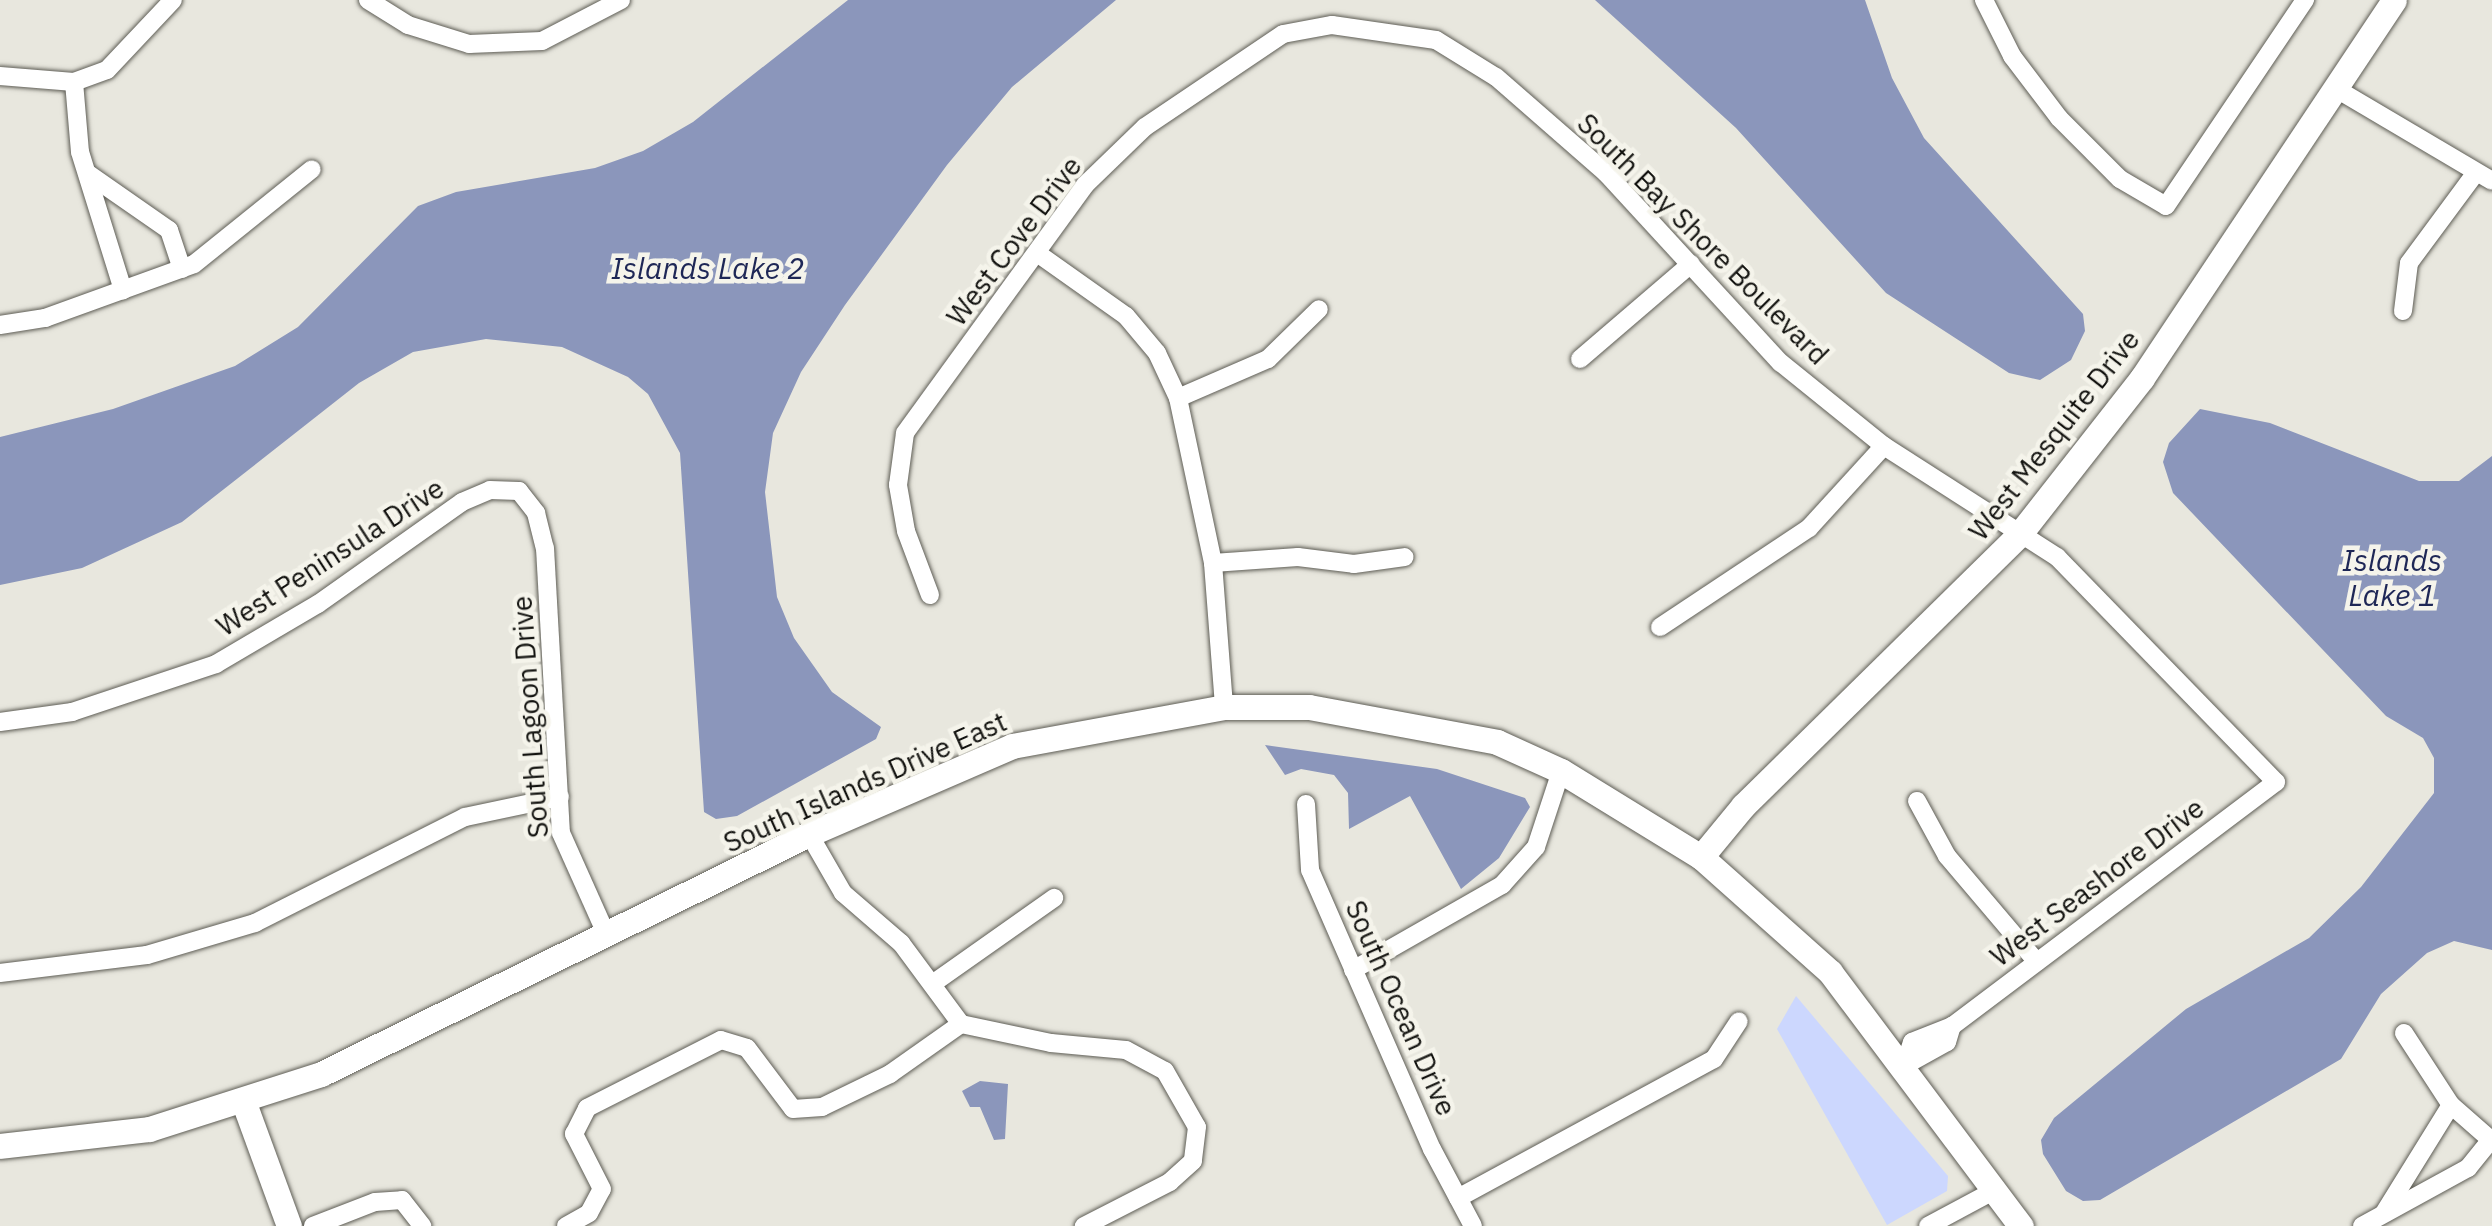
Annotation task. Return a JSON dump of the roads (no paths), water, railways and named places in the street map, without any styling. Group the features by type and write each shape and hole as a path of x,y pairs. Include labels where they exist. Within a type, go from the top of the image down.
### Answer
{"street":[{"path":"0,76 74,82 107,70 173,0"},
{"path":"368,0 408,25 469,44 542,42 621,0"},
{"path":"1984,0 2012,56 2060,118 2120,180 2166,206 2305,0"},
{"name":"West Mesquite Drive","path":"1700,857 1743,806 2020,535 2142,378 2394,0"},
{"name":"West Cove Drive","path":"930,595 906,531 898,485 905,433 1085,185 1145,128 1222,70 1283,34 1332,25"},
{"name":"South Bay Shore Boulevard","path":"1332,25 1436,40 1496,77 1606,173 1781,363 1884,446 2058,558 2276,782"},
{"path":"74,82 87,173 123,290"},
{"path":"2334,88 2483,178 2409,263 2403,311"},
{"path":"0,325 45,318 182,269 234,238 312,169"},
{"path":"87,173 168,230 182,269"},
{"path":"1037,253 1126,316 1157,352 1178,398 1213,562 1224,707"},
{"path":"1580,359 1691,264"},
{"path":"1178,398 1268,358 1319,308"},
{"path":"1660,627 1809,528 1884,446"},
{"name":"West Peninsula Drive","path":"0,722 72,712 216,664 318,604 462,502 490,490 519,492"},
{"name":"South Lagoon Drive","path":"519,492 536,514 544,548 562,833 608,936"},
{"path":"1213,562 1298,557 1354,564 1405,557"},
{"name":"South Islands Drive East","path":"0,1146 149,1129 244,1103 422,1029 809,834 1012,746 1224,707 1308,707 1405,720 1497,742 1561,771 1700,857 1830,972 1997,1188 2021,1226"},
{"path":"1354,970 1502,885 1536,847 1561,771"},
{"name":"West Seashore Drive","path":"1904,1066 1912,1042 1952,1026 2276,782"},
{"path":"0,972 147,955 254,923 465,817 560,798"},
{"path":"1918,801 1946,856 2037,962"},
{"name":"South Ocean Drive","path":"1306,804 1310,870 1473,1226"},
{"path":"809,834 843,893 936,982 962,1024 1051,1043 1126,1050 1165,1071 1198,1127 1192,1161 1170,1182 1084,1226"},
{"path":"936,982 1054,898"},
{"path":"1458,1198 1714,1059 1739,1020"},
{"path":"566,1226 589,1213 602,1189 574,1134 587,1108 721,1040 747,1048 793,1109 822,1107 890,1074 962,1024"},
{"path":"2362,1226 2468,1168 2492,1140 2451,1105 2404,1034"},
{"path":"244,1103 289,1226"},
{"path":"2383,1214 2451,1105"},
{"path":"1928,1226 1997,1188"},
{"path":"313,1226 375,1202 402,1200 422,1226"}],"water":[{"name":"Islands Lake 2","path":"848,0 1116,0 1012,87 947,165 801,372 773,433 765,492 777,597 794,638 832,692 881,727 876,739 737,816 716,819 704,812 680,453 648,394 628,377 562,347 486,339 413,352 359,383 182,522 82,568 0,585 0,437 113,409 235,366 298,327 418,206 456,192 595,168 643,151 693,122"},
{"path":"1595,0 1865,0 1892,78 1924,138 2083,314 2085,331 2071,360 2040,380 2009,373 1886,293 1736,128"},
{"name":"Islands Lake 1","path":"2200,409 2270,423 2419,481 2459,481 2492,456 2492,950 2454,941 2427,953 2381,994 2341,1059 2100,1200 2083,1201 2066,1191 2043,1154 2041,1140 2054,1118 2186,1009 2309,938 2361,887 2434,793 2434,758 2423,738 2386,716 2173,493 2163,462 2169,443"},
{"path":"1265,745 1437,769 1525,798 1530,807 1499,858 1461,889 1410,796 1349,829 1348,793 1334,775 1301,769 1285,775"},
{"path":"980,1081 1008,1084 1005,1139 994,1140 980,1107 970,1107 962,1091"}]}
